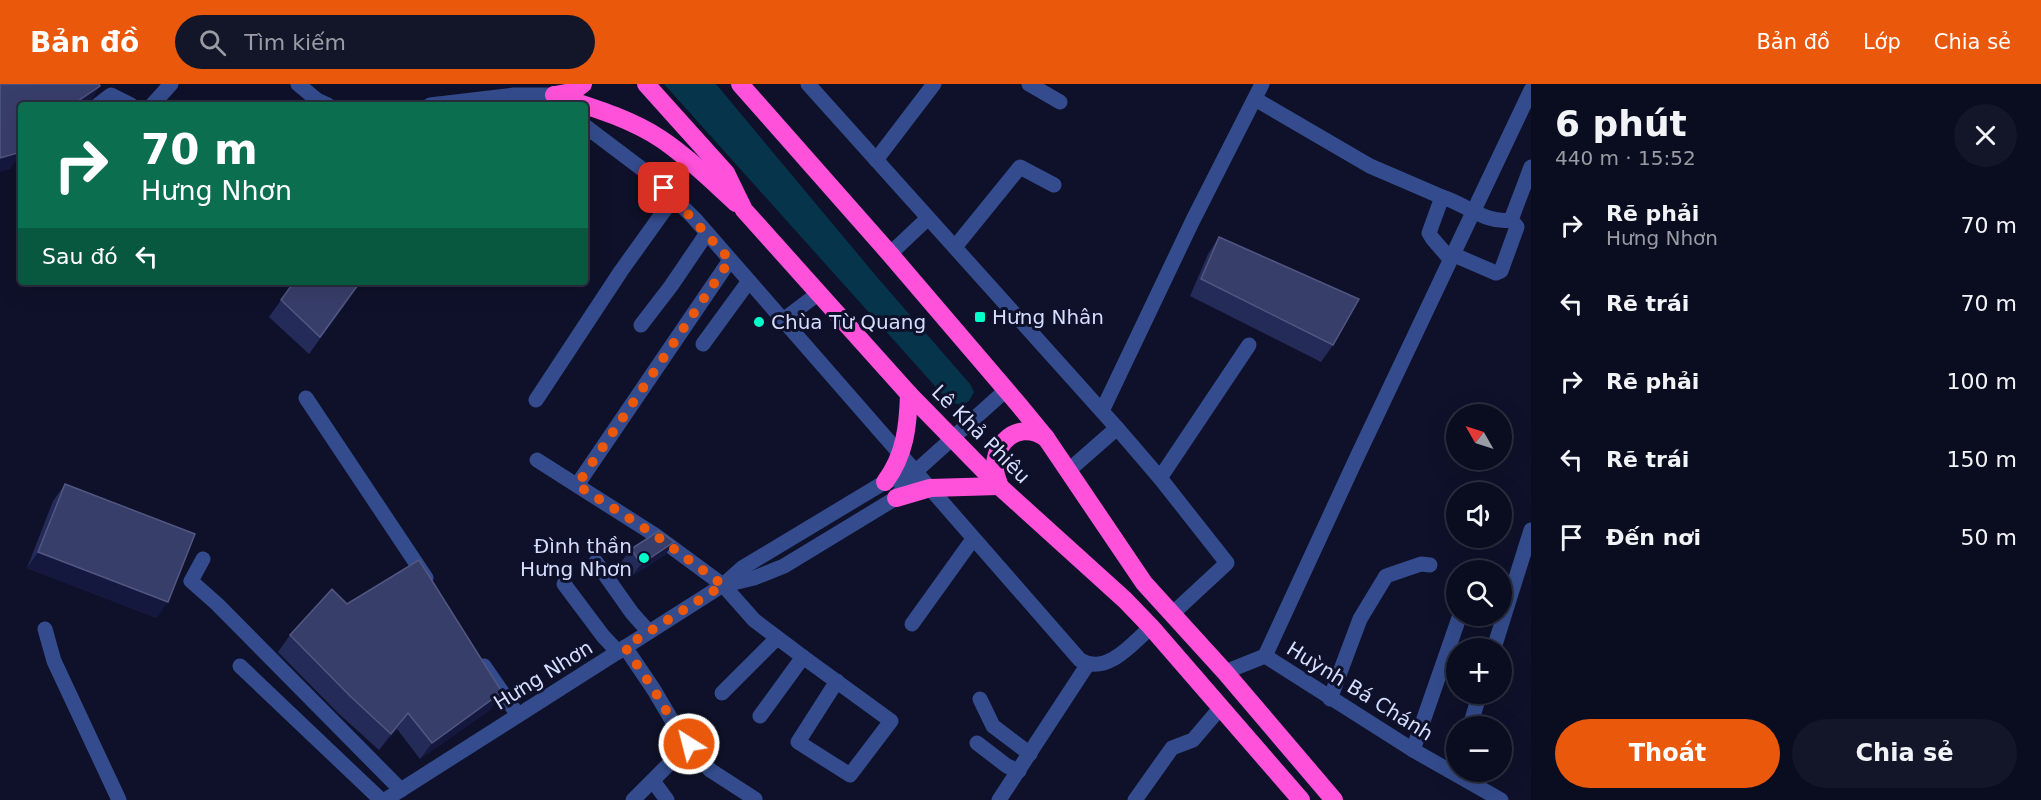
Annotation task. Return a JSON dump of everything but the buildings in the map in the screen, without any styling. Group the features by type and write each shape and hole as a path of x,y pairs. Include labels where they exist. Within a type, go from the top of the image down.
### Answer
{"highway":[{"path":"551,98 572,92 583,84"},
{"name":"Lê Khả Phiêu","path":"646,84 726,172 744,210 909,394 999,486 1125,600 1301,800"},
{"name":"Lê Khả Phiêu","path":"745,86 1046,438 1144,583 1225,672 1334,800"},
{"path":"588,109 627,121 661,140 704,173 744,210"},
{"path":"885,482 901,455 908,426 909,394"},
{"path":"896,498 930,488 999,486 994,462 1002,443 1013,435 1027,431 1046,438"}],"street":[{"path":"155,102 171,84"},
{"path":"298,84 318,102"},
{"path":"808,84 1118,428 1227,563 1172,614"},
{"path":"876,160 934,84"},
{"path":"1029,84 1049,89 1059,102"},
{"path":"1102,411 1193,220 1262,84"},
{"path":"1265,656 1531,90"},
{"path":"102,102 111,95 125,102"},
{"path":"451,102 494,96 551,98"},
{"path":"1255,99 1370,166 1486,218 1511,220"},
{"path":"588,128 650,175 674,197 1077,657 1088,664 1097,665 1109,661 1151,627"},
{"path":"955,247 1020,167 1054,185"},
{"path":"1511,220 1531,167"},
{"path":"536,400 621,271 674,197"},
{"path":"1442,198 1430,233 1432,238 1451,257 1496,273 1501,271 1517,227 1511,220"},
{"path":"890,254 928,218"},
{"path":"641,325 707,233"},
{"path":"577,485 730,260"},
{"path":"703,344 749,281"},
{"path":"783,320 819,293"},
{"path":"1160,478 1249,345"},
{"name":"Hưng Nhơn","path":"723,585 754,578 784,566 896,498 915,472 1006,390"},
{"path":"306,398 436,593"},
{"path":"1068,471 1118,428"},
{"path":"537,460 655,535 723,585 754,620 891,720 850,775 798,742 837,681"},
{"name":"Hưng Nhơn","path":"383,800 723,585 742,568 885,482 915,472"},
{"path":"1497,638 1531,530"},
{"path":"912,624 973,538"},
{"path":"203,559 191,581 217,604 401,790"},
{"path":"596,562 632,613 649,632"},
{"path":"1330,699 1360,619 1386,576 1421,564 1430,565"},
{"path":"564,584 603,636 622,650 654,690 677,729 710,770 755,799"},
{"path":"1413,750 1456,626"},
{"path":"45,629 54,661 119,800"},
{"path":"722,693 777,638"},
{"path":"474,651 518,715"},
{"name":"Huỳnh Bá Chánh","path":"1225,672 1265,656 1413,750 1446,767"},
{"path":"760,716 803,657"},
{"path":"999,800 1088,664"},
{"path":"240,666 383,800"},
{"path":"980,699 993,726 1030,754"},
{"path":"1135,800 1172,748 1193,740 1221,707"},
{"path":"977,743 1008,766 1019,771"},
{"path":"633,800 689,744"},
{"path":"652,781 667,800"},
{"name":"Huỳnh Bá Chánh","path":"1472,782 1501,800"}],"water":[{"path":"664,84 716,84 877,277 970,384 974,392 969,401 962,405 953,403 943,395"}],"place":[{"name":"Hưng Nhân","path":"980,317"},
{"name":"Chùa Từ Quang","path":"759,322"},
{"name":"Đình thần Hưng Nhơn","path":"644,558"}],"route":[{"path":"664,188 694,218 730,260 577,485 655,535 723,585 625,647 689,744"}]}
